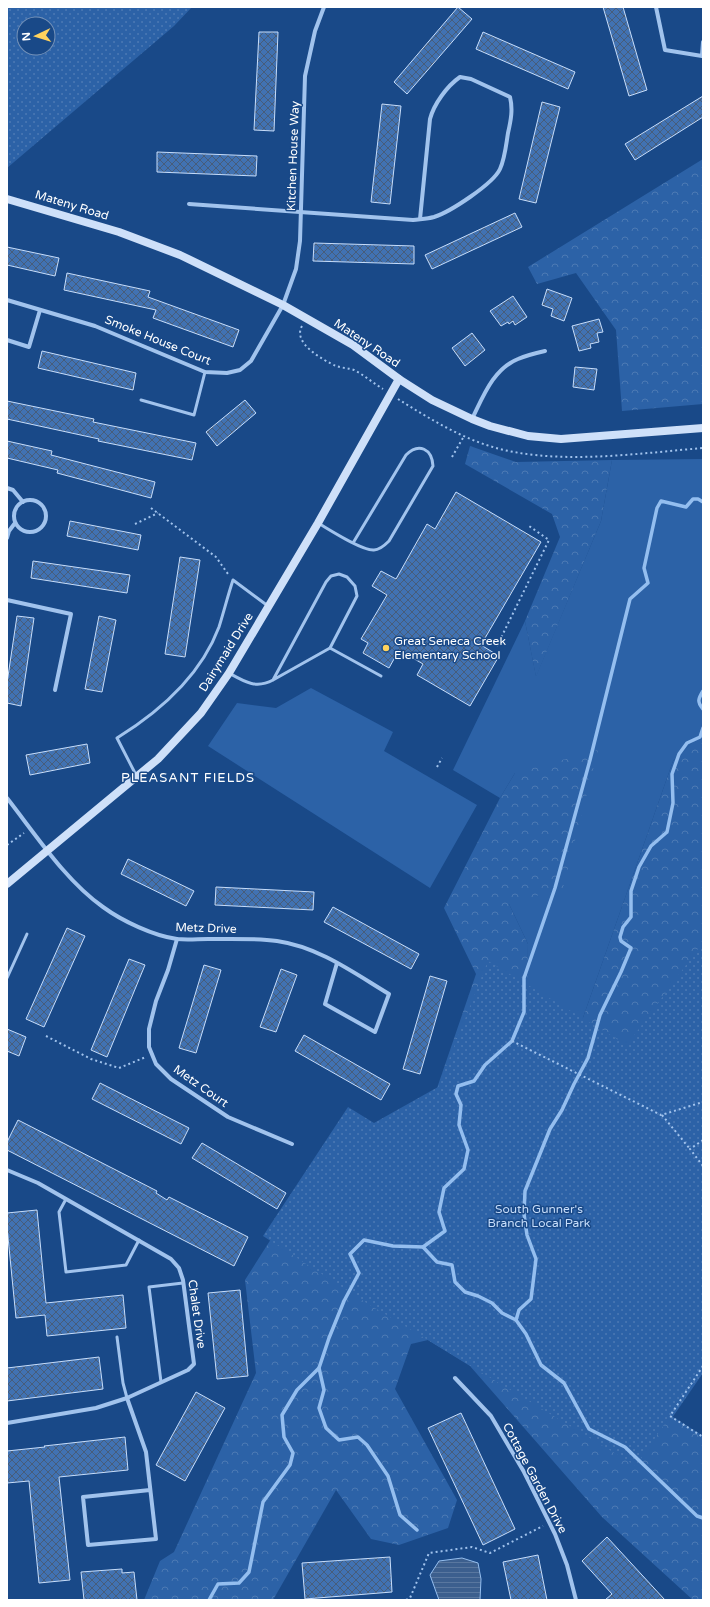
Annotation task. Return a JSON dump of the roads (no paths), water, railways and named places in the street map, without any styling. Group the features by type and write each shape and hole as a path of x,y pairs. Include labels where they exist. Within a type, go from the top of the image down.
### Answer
{"street":[{"name":"Kitchen House Way","path":"283,305 296,269 300,241 305,76 315,31 324,7"},
{"path":"656,7 665,50 702,56 703,42"},
{"path":"189,204 413,220 420,219 433,217 451,210 492,180 500,170 513,108 510,97 499,90 471,79 460,77 453,82 432,110 420,219"},
{"name":"Mateny Road","path":"7,199 119,232 173,252 283,305 353,345 399,379 432,400 472,419 502,429 528,436 561,439 703,428"},
{"name":"Smoke House Court","path":"7,300 95,326 205,372 228,373 240,370 251,360 283,305"},
{"path":"7,340 29,347 40,310"},
{"path":"472,419 486,390 494,378 503,369 517,359 545,350"},
{"name":"Dairymaid Drive","path":"7,884 158,759 202,713 229,673 318,523 399,379"},
{"path":"7,488 13,490 23,502"},
{"path":"30,500 36,501 45,510 45,522 36,531 24,531 15,523 15,510 18,505 23,502 30,500"},
{"path":"7,538 9,530 15,523"},
{"path":"7,600 71,614 55,690"},
{"name":"Metz Drive","path":"7,798 73,882 103,908 152,933 177,939 232,939 278,942 302,947 327,957 389,994 375,1032 325,1004 337,963"},
{"name":"Metz Court","path":"177,939 149,1029 150,1047 156,1064 171,1080 228,1117 292,1144"},
{"name":"Chalet Drive","path":"7,1170 38,1183 171,1259 179,1268 183,1283 194,1364 188,1370 127,1398 96,1408 7,1423"},
{"name":"Cottage Garden Drive","path":"455,1378 491,1416 524,1472 549,1523 567,1565 576,1600"},
{"path":"127,1398 146,1452 156,1539 88,1545 83,1497 150,1490"}],"lane":[{"path":"141,400 194,415 205,372"},
{"path":"318,523 365,549 375,550 383,547 390,541 433,466 433,458 427,450 420,448 412,449 406,455 353,542"},
{"path":"229,673 247,683 256,685 266,684 330,648 357,596 356,586 347,577 339,574 331,576 321,590 273,680"},
{"path":"136,777 117,738 144,720 168,699 185,683 203,659 218,628 233,580 268,607"},
{"path":"330,648 381,676"},
{"path":"7,978 27,934"},
{"path":"66,1199 59,1212 66,1272 126,1265 139,1240"},
{"path":"161,1382 150,1287 183,1283"},
{"path":"117,1337 123,1383 127,1398"}],"waterway":[{"path":"209,1600 218,1584 239,1583 249,1572 263,1502 290,1465 293,1453 284,1437 282,1415 297,1390 319,1368 344,1301 359,1273 350,1254 364,1240 393,1246 423,1247 445,1231 439,1212 444,1188 464,1169 468,1150 459,1125 461,1105 456,1094 458,1086 474,1081 485,1065 512,1041 524,1012 524,978 555,888 590,760 630,599 648,583 644,568 657,508 661,501 686,507 693,499 698,499 703,502"},
{"path":"703,691 699,700 703,709"},
{"path":"703,728 700,737 687,743 679,754 672,774 673,803 667,832 651,846 639,867 631,891 631,917 623,927 620,937 621,941 631,948 600,1015 588,1058 562,1110 550,1129 525,1191 524,1214 527,1235 536,1259 531,1299 519,1310 516,1320 526,1334 541,1365 564,1383 589,1429 625,1447 697,1516 703,1518"},
{"path":"423,1247 437,1262 452,1265 455,1282 465,1292 478,1296 492,1303 502,1313 516,1320"},
{"path":"319,1368 324,1390 319,1408 326,1428 339,1440 358,1437 367,1445 388,1476 400,1515 417,1530"}],"place":[{"name":"Great Seneca Creek Elementary School","path":"386,648"}],"district":[{"name":"PLEASANT FIELDS","path":"188,778"}],"park label":[{"name":"South Gunner's Branch Local Park","path":"539,1216"}]}
